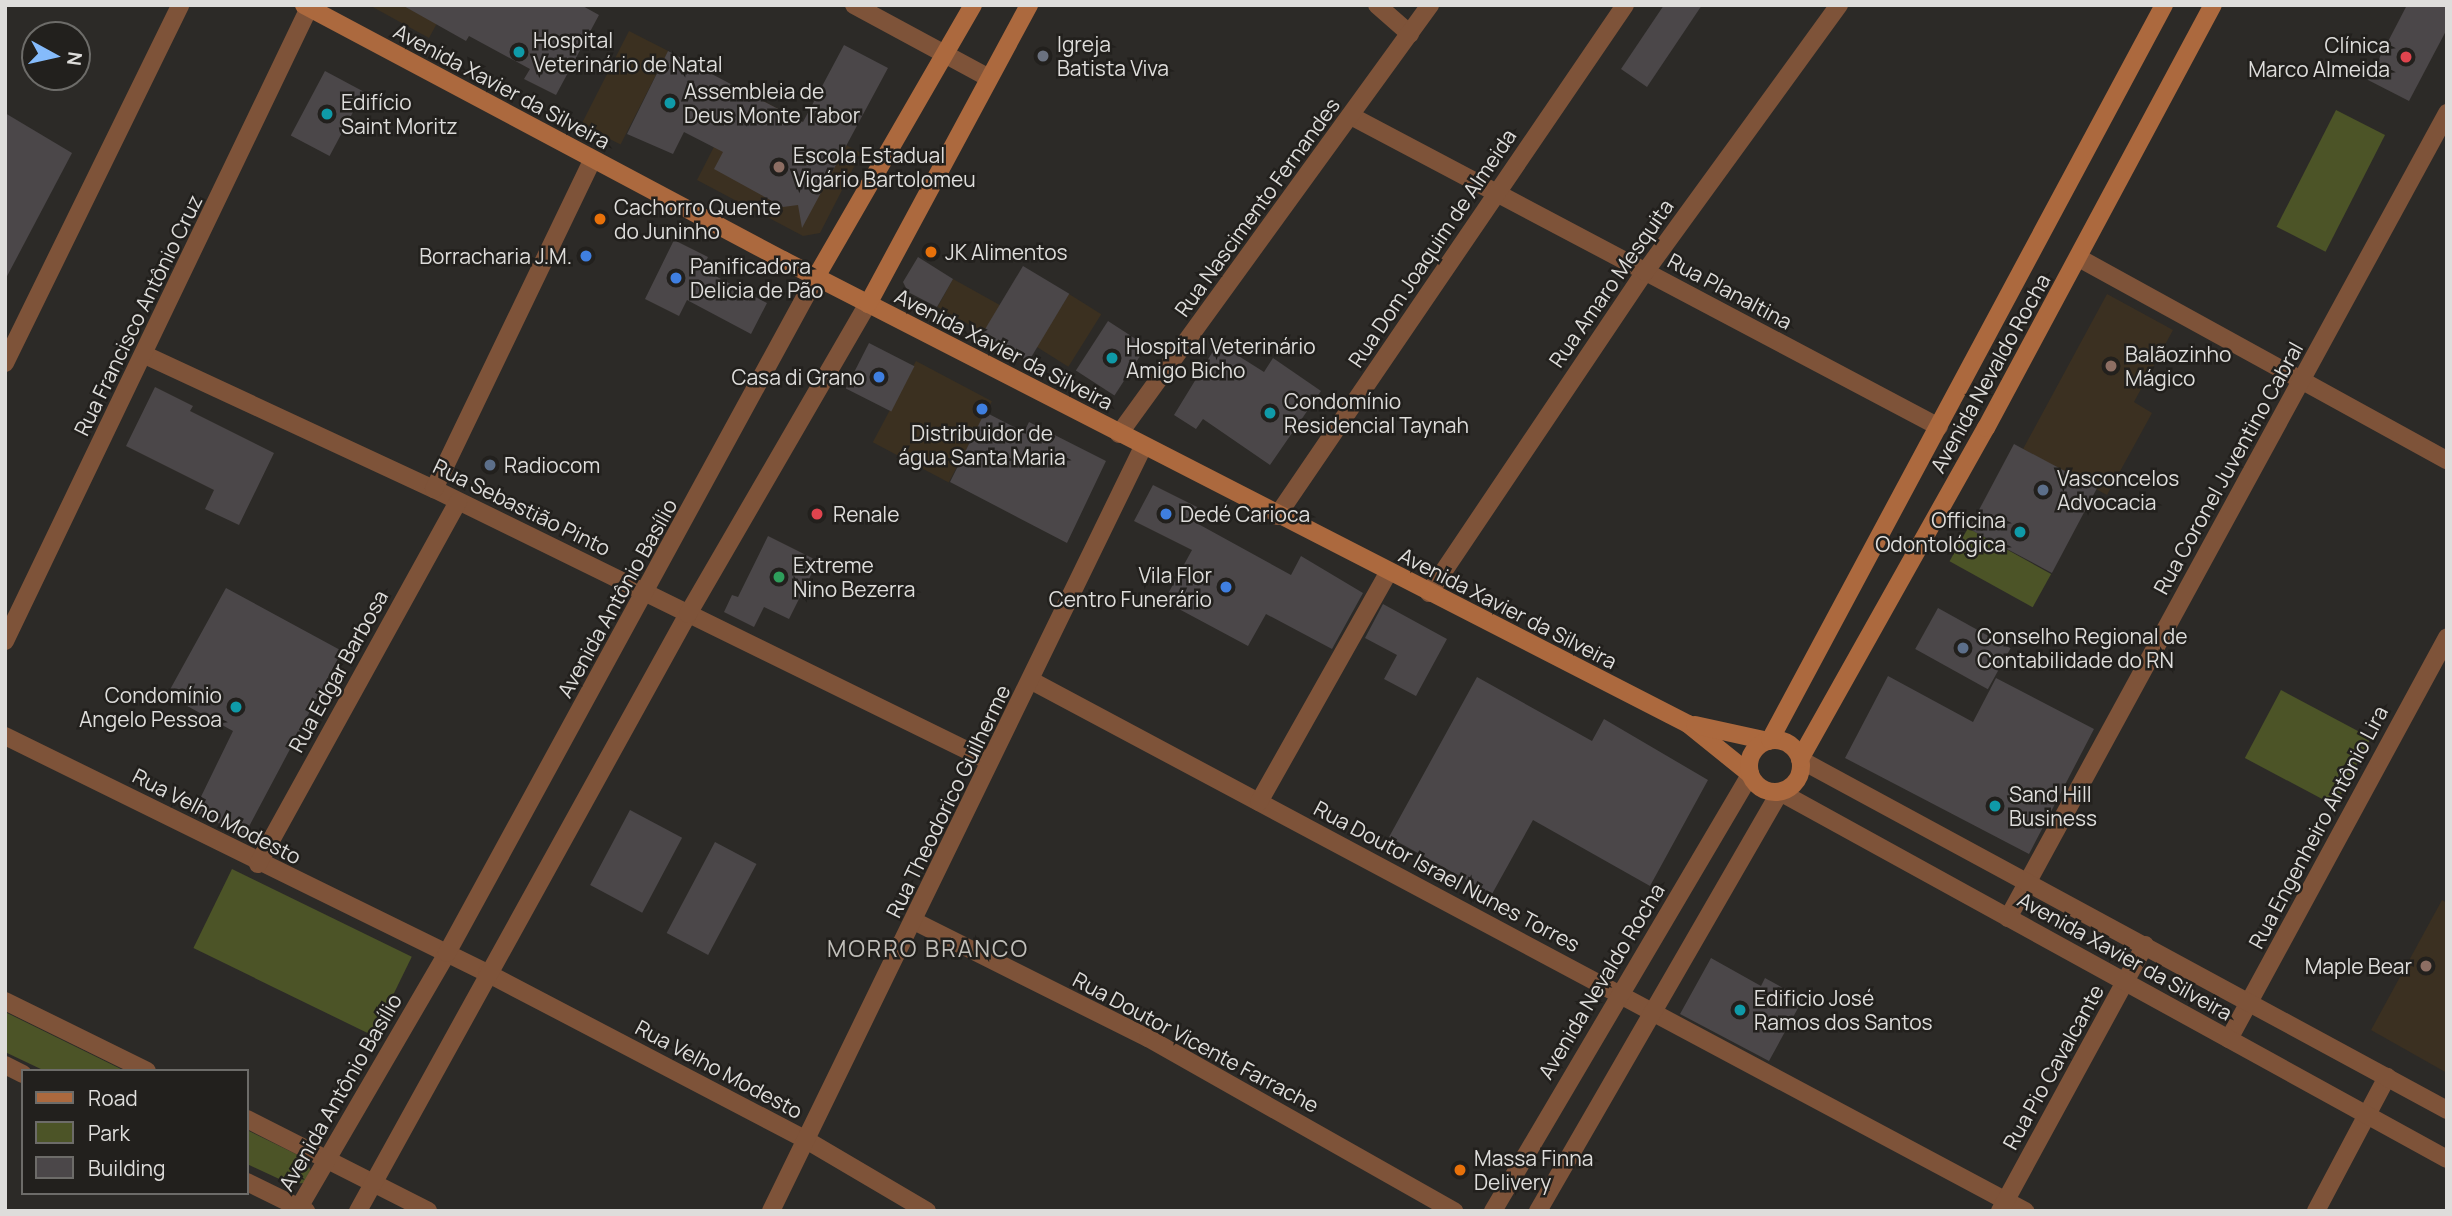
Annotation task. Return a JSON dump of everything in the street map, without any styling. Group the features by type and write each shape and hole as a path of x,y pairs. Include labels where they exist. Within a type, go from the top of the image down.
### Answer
{"main road":[{"name":"Avenida Antônio Basílio","path":"816,277 973,5"},
{"path":"868,304 1028,5"},
{"name":"Avenida Nevaldo Rocha","path":"1769,741 2164,5"},
{"name":"Avenida Nevaldo Rocha","path":"1801,760 2079,258 2213,5"},
{"name":"Avenida Xavier da Silveira","path":"306,7 592,160 1143,447 1688,724 1750,775"},
{"name":"Avenida Xavier da Silveira","path":"1688,724 1769,741"},
{"path":"1769,741 1789,744 1801,760 1797,781 1780,792 1759,787 1750,775 1750,758 1769,741"}],"street":[{"path":"5,363 180,5"},
{"path":"854,5 989,78"},
{"path":"1377,5 1410,34"},
{"name":"Rua Nascimento Fernandes","path":"1119,434 1430,5"},
{"name":"Rua Dom Joaquim de Almeida","path":"1277,516 1625,5"},
{"name":"Rua Amaro Mesquita","path":"1429,593 1645,272 1839,5"},
{"name":"Rua Francisco Antônio Cruz","path":"5,640 145,355 306,7"},
{"name":"Rua Coronel Juventino Cabral","path":"2008,918 2447,113"},
{"name":"Rua Planaltina","path":"1351,116 1939,427"},
{"path":"434,489 592,160"},
{"path":"2079,258 2447,460"},
{"name":"Avenida Antônio Basílio","path":"301,1210 326,1158 447,953 647,593 816,277"},
{"path":"358,1211 487,973 688,614 868,304"},
{"name":"Rua Sebastião Pinto","path":"145,355 434,489 989,761"},
{"name":"Rua Theodorico Guilherme","path":"771,1211 808,1141 989,761 1032,681 1143,447"},
{"name":"Rua Edgar Barbosa","path":"258,864 458,501"},
{"path":"1259,802 1388,573"},
{"name":"Rua Engenheiro Antônio Lira","path":"2229,1039 2447,637"},
{"name":"Rua Doutor Israel Nunes Torres","path":"1032,681 1620,994 2003,1206 2025,1211"},
{"name":"Rua Velho Modesto","path":"5,736 258,864 487,973 808,1141 927,1211"},
{"name":"Avenida Xavier da Silveira","path":"1801,760 2447,1110"},
{"name":"Avenida Nevaldo Rocha","path":"1493,1211 1750,775"},
{"path":"1538,1211 1780,792"},
{"name":"Avenida Xavier da Silveira","path":"1780,792 2367,1115 2445,1155"},
{"name":"Rua Doutor Vicente Farrache","path":"914,921 1148,1038 1454,1211"},
{"name":"Rua Pio Cavalcante","path":"2003,1206 2145,945"},
{"path":"5,1001 143,1069"},
{"path":"5,1065 21,1073"},
{"path":"2316,1211 2386,1077"},
{"path":"248,1119 428,1211"},
{"path":"248,1183 301,1210"}],"shaded area":[{"path":"369,5 447,5 429,38"},
{"path":"629,31 668,51 621,145 581,125"},
{"name":"Escola Estadual Vigário Bartolomeu","path":"743,90 861,153 820,233 803,236 697,180"},
{"path":"953,279 1001,306 986,334 937,307"},
{"path":"1069,294 1101,314 1068,367 1036,347"},
{"name":"Balãozinho Mágico","path":"2107,294 2173,330 2134,402 2152,413 2107,495 2023,449"},
{"path":"916,361 992,401 949,483 873,442"},
{"name":"Maple Bear","path":"2442,900 2447,903 2447,1073 2371,1030"}],"green space":[{"path":"2336,110 2385,135 2326,252 2277,227"},
{"path":"1968,528 2051,574 2033,607 1950,561"},
{"path":"2281,690 2371,738 2335,806 2245,758"},
{"path":"232,869 412,957 373,1036 193,948"},
{"path":"5,1012 121,1069 41,1069 5,1052"},
{"path":"248,1130 306,1159 311,1172 304,1183 290,1184 248,1164"}],"building":[{"path":"402,5 581,5 599,15 556,95 524,79 530,69 469,36 466,41"},
{"path":"1664,5 1702,5 1647,87 1621,69"},
{"name":"Clínica Marco Almeida","path":"2407,5 2447,5 2447,29 2409,101 2368,80"},
{"path":"844,45 888,68 802,228 798,205 783,207 714,169 723,152 684,132 673,154 627,134 668,51 803,122"},
{"name":"Edifício Saint Moritz","path":"325,71 364,92 330,156 291,135"},
{"path":"5,113 72,153 5,280"},
{"path":"674,240 708,257 702,269 767,303 751,334 687,300 679,316 645,299"},
{"path":"918,257 953,279 937,307 908,292 903,282"},
{"path":"1023,266 1069,294 1029,362 982,334"},
{"name":"Hospital Veterinário Amigo Bicho","path":"1108,321 1147,346 1114,396 1076,370"},
{"name":"Casa di Grano","path":"869,343 914,366 891,412 846,388"},
{"path":"1218,343 1264,372 1273,358 1321,391 1270,465 1203,419 1196,429 1174,415"},
{"path":"155,387 193,406 190,411 274,453 239,525 205,509 214,490 126,446"},
{"path":"985,412 1024,432 1029,422 1106,461 1067,543 950,482"},
{"path":"2014,444 2097,488 2052,573 1969,529"},
{"path":"1153,485 1197,507 1191,520 1291,575 1301,556 1363,593 1332,649 1266,614 1248,646 1164,601 1192,550 1134,521"},
{"name":"Extreme Nino Bezerra","path":"768,536 818,561 789,619 764,607 754,627 724,612 732,595 738,597"},
{"path":"226,588 342,651 244,836 194,811 233,731 167,695"},
{"path":"1383,604 1447,639 1416,696 1384,679 1397,655 1365,638"},
{"name":"Conselho Regional de Contabilidade do RN","path":"1938,608 2011,648 1988,689 1915,649"},
{"name":"Sand Hill Business","path":"1888,676 1973,722 1996,678 2094,729 2029,854 1845,758"},
{"path":"1477,677 1592,741 1604,719 1708,780 1650,886 1533,820 1492,894 1389,837"},
{"path":"630,810 682,838 642,913 590,885"},
{"path":"715,842 756,864 708,955 667,933"},
{"name":"Edificio José Ramos dos Santos","path":"1711,958 1761,986 1765,978 1803,999 1769,1061 1680,1014"}],"place":[{"name":"Hospital Veterinário de Natal","path":"519,52"},
{"name":"Igreja Batista Viva","path":"1043,56"},
{"name":"Clínica Marco Almeida","path":"2406,57"},
{"name":"Assembleia de Deus Monte Tabor","path":"670,103"},
{"name":"Edifício Saint Moritz","path":"327,114"},
{"name":"Escola Estadual Vigário Bartolomeu","path":"779,167"},
{"name":"Cachorro Quente do Juninho","path":"600,219"},
{"name":"JK Alimentos","path":"931,252"},
{"name":"Borracharia J.M.","path":"586,256"},
{"name":"Panificadora Delicia de Pão","path":"676,278"},
{"name":"Hospital Veterinário Amigo Bicho","path":"1112,358"},
{"name":"Balãozinho Mágico","path":"2111,366"},
{"name":"Casa di Grano","path":"879,377"},
{"name":"Distribuidor de água Santa Maria","path":"982,409"},
{"name":"Condomínio Residencial Taynah","path":"1270,413"},
{"name":"Radiocom","path":"490,465"},
{"name":"Vasconcelos Advocacia","path":"2043,490"},
{"name":"Renale","path":"817,514"},
{"name":"Dedé Carioca","path":"1166,514"},
{"name":"Officina Odontológica","path":"2020,532"},
{"name":"Extreme Nino Bezerra","path":"779,577"},
{"name":"Vila Flor Centro Funerário","path":"1226,587"},
{"name":"Conselho Regional de Contabilidade do RN","path":"1963,648"},
{"name":"Condomínio Angelo Pessoa","path":"236,707"},
{"name":"Sand Hill Business","path":"1995,806"},
{"name":"Maple Bear","path":"2426,966"},
{"name":"Edificio José Ramos dos Santos","path":"1740,1010"},
{"name":"Massa Finna Delivery","path":"1460,1170"}],"district":[{"name":"MORRO BRANCO","path":"928,948"}]}
